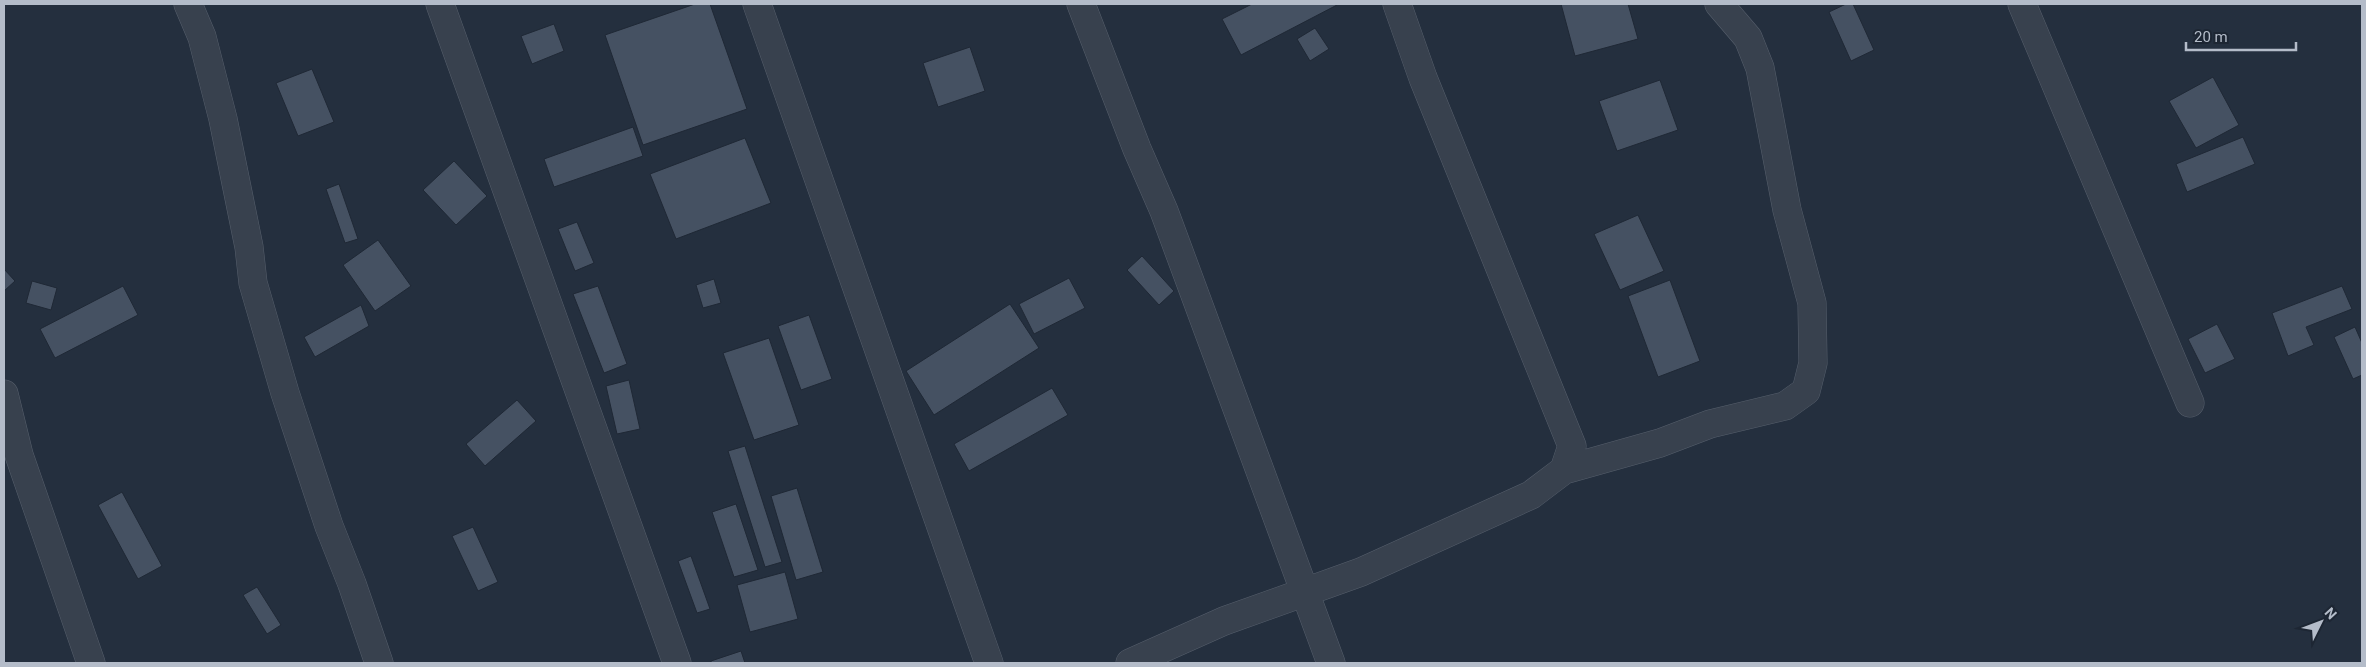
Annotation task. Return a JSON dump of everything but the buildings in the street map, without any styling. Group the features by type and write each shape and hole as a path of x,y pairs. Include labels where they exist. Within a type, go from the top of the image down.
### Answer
{"street":[{"path":"188,4 202,36 223,119 249,247 253,283 285,393 328,526 352,584 379,663"},
{"path":"440,4 677,663"},
{"path":"757,4 989,663"},
{"path":"1081,4 1137,149 1164,210 1331,663"},
{"path":"1397,4 1426,87 1572,446 1564,470"},
{"path":"1130,663 1224,621 1361,572 1531,495 1564,470 1660,443 1710,424 1785,406 1806,391 1814,363 1812,303 1787,210 1760,68 1748,38 1718,4"},
{"path":"2022,4 2190,403"},
{"path":"4,394 19,455 91,663"}]}
